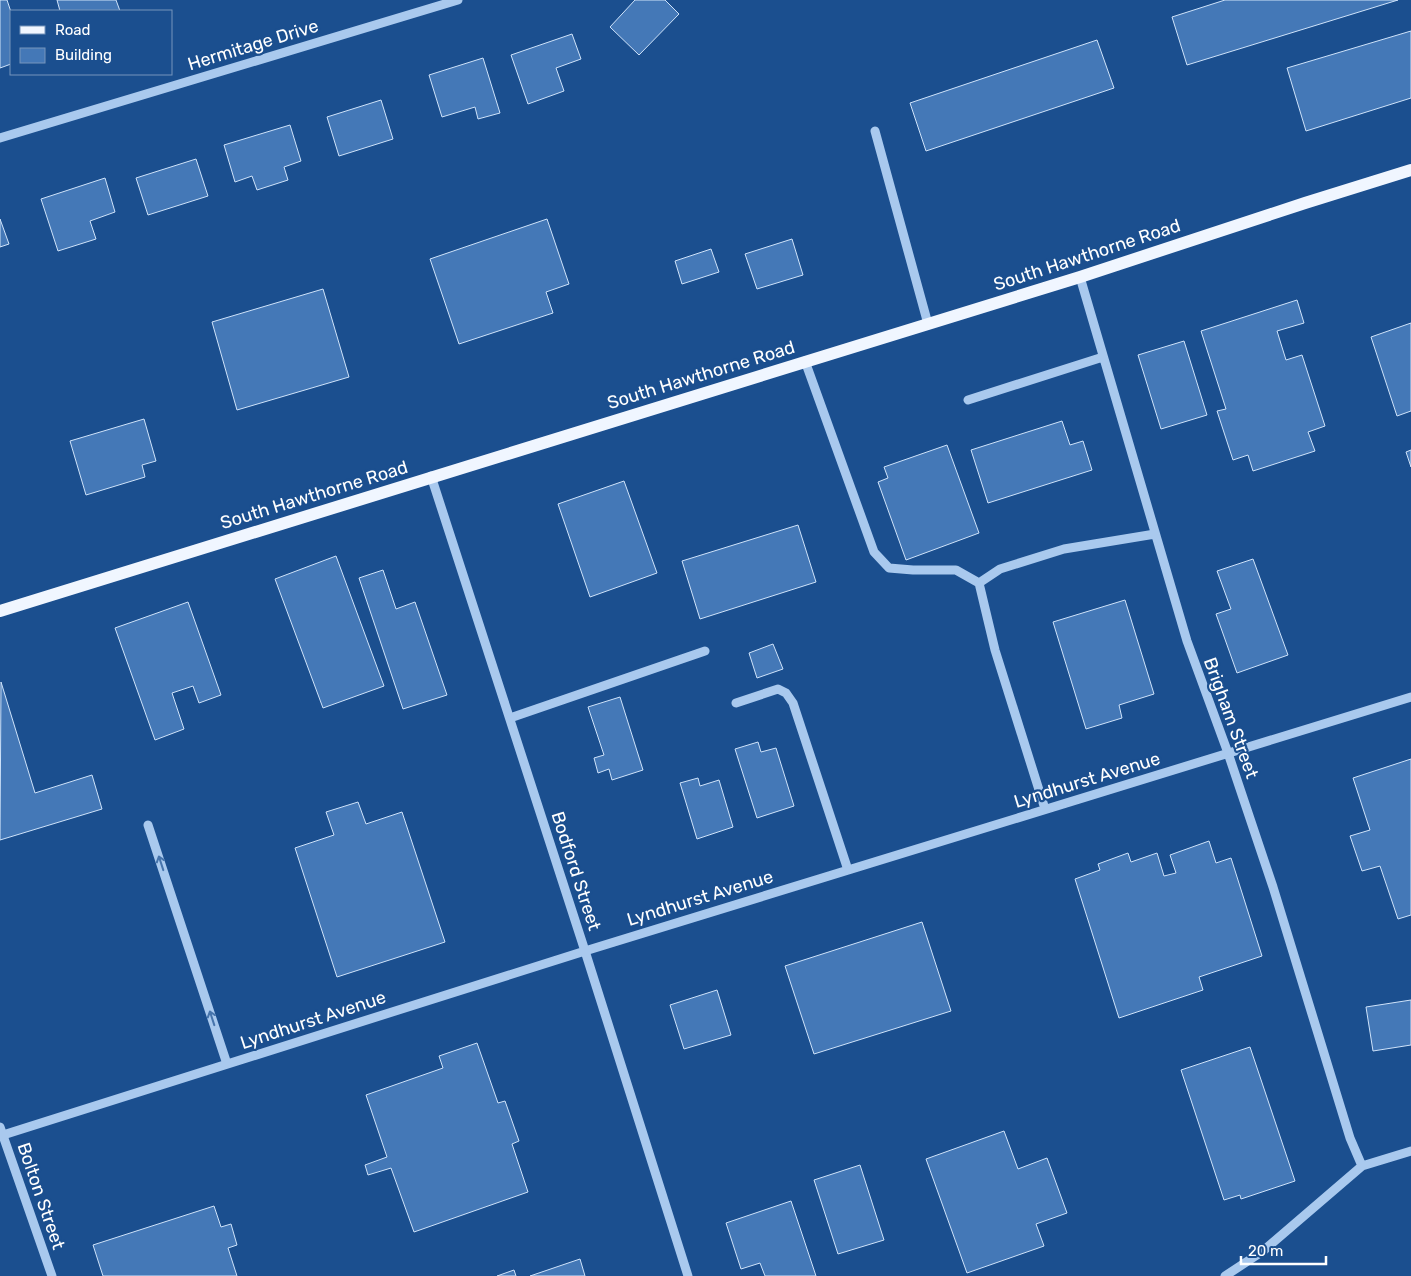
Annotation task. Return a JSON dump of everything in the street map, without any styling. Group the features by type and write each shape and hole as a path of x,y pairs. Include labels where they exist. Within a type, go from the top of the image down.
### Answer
{"main road":[{"name":"South Hawthorne Road","path":"0,611 431,476 1080,277 1411,170"}],"street":[{"name":"Hermitage Drive","path":"0,138 458,0"},
{"path":"875,131 928,324"},
{"name":"Brigham Street","path":"1080,277 1187,641 1228,753 1273,887 1350,1138 1362,1166"},
{"path":"968,400 1103,357"},
{"path":"805,361 874,552 889,568 956,570 979,583 995,650 1045,809"},
{"name":"Bodford Street","path":"431,476 585,950 688,1276"},
{"path":"979,583 1000,569 1064,549 1155,534"},
{"path":"510,718 705,651"},
{"path":"736,703 778,689 786,693 793,702 848,870"},
{"name":"Lyndhurst Avenue","path":"1,1132 227,1064 585,950 1411,697"},
{"path":"148,824 227,1064"},
{"name":"Bolton Street","path":"1,1132 52,1276"},
{"path":"1225,1276 1262,1251 1362,1166 1411,1151"}],"building":[{"path":"0,0 7,0 10,10 10,64 0,68"},
{"path":"57,0 116,0 120,10 60,10"},
{"path":"635,0 665,0 679,14 639,55 610,27"},
{"path":"1225,0 1398,0 1187,65 1172,17"},
{"path":"1411,31 1411,98 1306,131 1287,68"},
{"path":"572,34 581,59 556,68 564,91 528,104 511,55"},
{"path":"1097,40 1114,88 926,151 910,103"},
{"path":"483,58 500,113 478,119 475,107 442,117 429,75"},
{"path":"381,100 393,139 339,156 327,117"},
{"path":"290,125 301,161 284,167 288,180 257,190 252,176 235,182 224,145"},
{"path":"196,159 208,196 148,215 136,178"},
{"path":"105,178 115,212 90,221 96,239 58,251 41,199"},
{"path":"0,219 9,244 0,247"},
{"path":"547,219 569,284 546,292 553,313 459,344 430,259"},
{"path":"792,239 803,275 757,289 745,254"},
{"path":"711,249 719,272 682,284 675,261"},
{"path":"323,289 349,377 237,410 212,322"},
{"path":"1297,300 1304,323 1277,331 1286,360 1302,355 1325,426 1308,432 1315,451 1253,471 1248,455 1233,460 1217,411 1226,409 1201,331"},
{"path":"1411,323 1411,411 1397,416 1371,337"},
{"path":"1184,341 1207,415 1161,429 1138,355"},
{"path":"144,419 156,461 142,465 145,477 86,495 70,441"},
{"path":"1062,421 1070,445 1083,441 1092,470 988,503 971,450"},
{"path":"947,445 979,533 906,560 878,482 888,478 884,467"},
{"path":"1411,450 1411,467 1406,452"},
{"path":"624,481 657,573 590,597 558,504"},
{"path":"798,525 816,582 700,619 682,561"},
{"path":"336,556 384,686 323,708 275,579"},
{"path":"1253,559 1288,655 1237,673 1216,614 1231,609 1217,571"},
{"path":"383,570 396,609 415,602 447,695 403,709 359,578"},
{"path":"1125,600 1154,694 1119,705 1122,718 1086,729 1053,622"},
{"path":"188,602 221,695 199,703 193,686 172,693 184,729 155,740 115,628"},
{"path":"773,644 783,669 757,678 749,653"},
{"path":"1,682 35,793 92,775 102,809 0,840"},
{"path":"620,697 643,770 612,780 609,769 598,773 594,758 604,755 588,707"},
{"path":"758,742 761,752 776,748 794,806 757,818 735,749"},
{"path":"1411,759 1411,915 1398,919 1380,866 1362,871 1350,836 1370,830 1353,778"},
{"path":"698,778 700,786 719,780 733,827 697,839 680,783"},
{"path":"358,802 366,824 402,812 445,942 337,977 295,848 334,835 326,812"},
{"path":"1209,841 1216,863 1231,858 1262,956 1199,977 1203,990 1119,1018 1075,879 1100,870 1098,864 1128,853 1131,862 1157,853 1164,876 1176,873 1170,855"},
{"path":"922,922 951,1011 814,1054 785,966"},
{"path":"717,990 731,1035 684,1049 670,1005"},
{"path":"1411,1000 1411,1045 1373,1051 1366,1007"},
{"path":"477,1043 498,1103 505,1101 519,1141 512,1144 528,1192 414,1232 391,1168 368,1175 365,1165 387,1157 366,1095 443,1068 439,1056"},
{"path":"1250,1047 1295,1181 1241,1199 1240,1195 1224,1200 1181,1070"},
{"path":"1004,1131 1018,1169 1047,1158 1067,1213 1036,1224 1044,1246 967,1273 926,1159"},
{"path":"860,1165 884,1240 838,1254 814,1180"},
{"path":"791,1201 816,1276 765,1276 760,1263 741,1269 726,1223"},
{"path":"214,1206 221,1227 231,1224 237,1245 228,1248 237,1276 103,1276 93,1245"},
{"path":"580,1259 585,1276 530,1276"},
{"path":"514,1270 516,1276 497,1276"}]}
